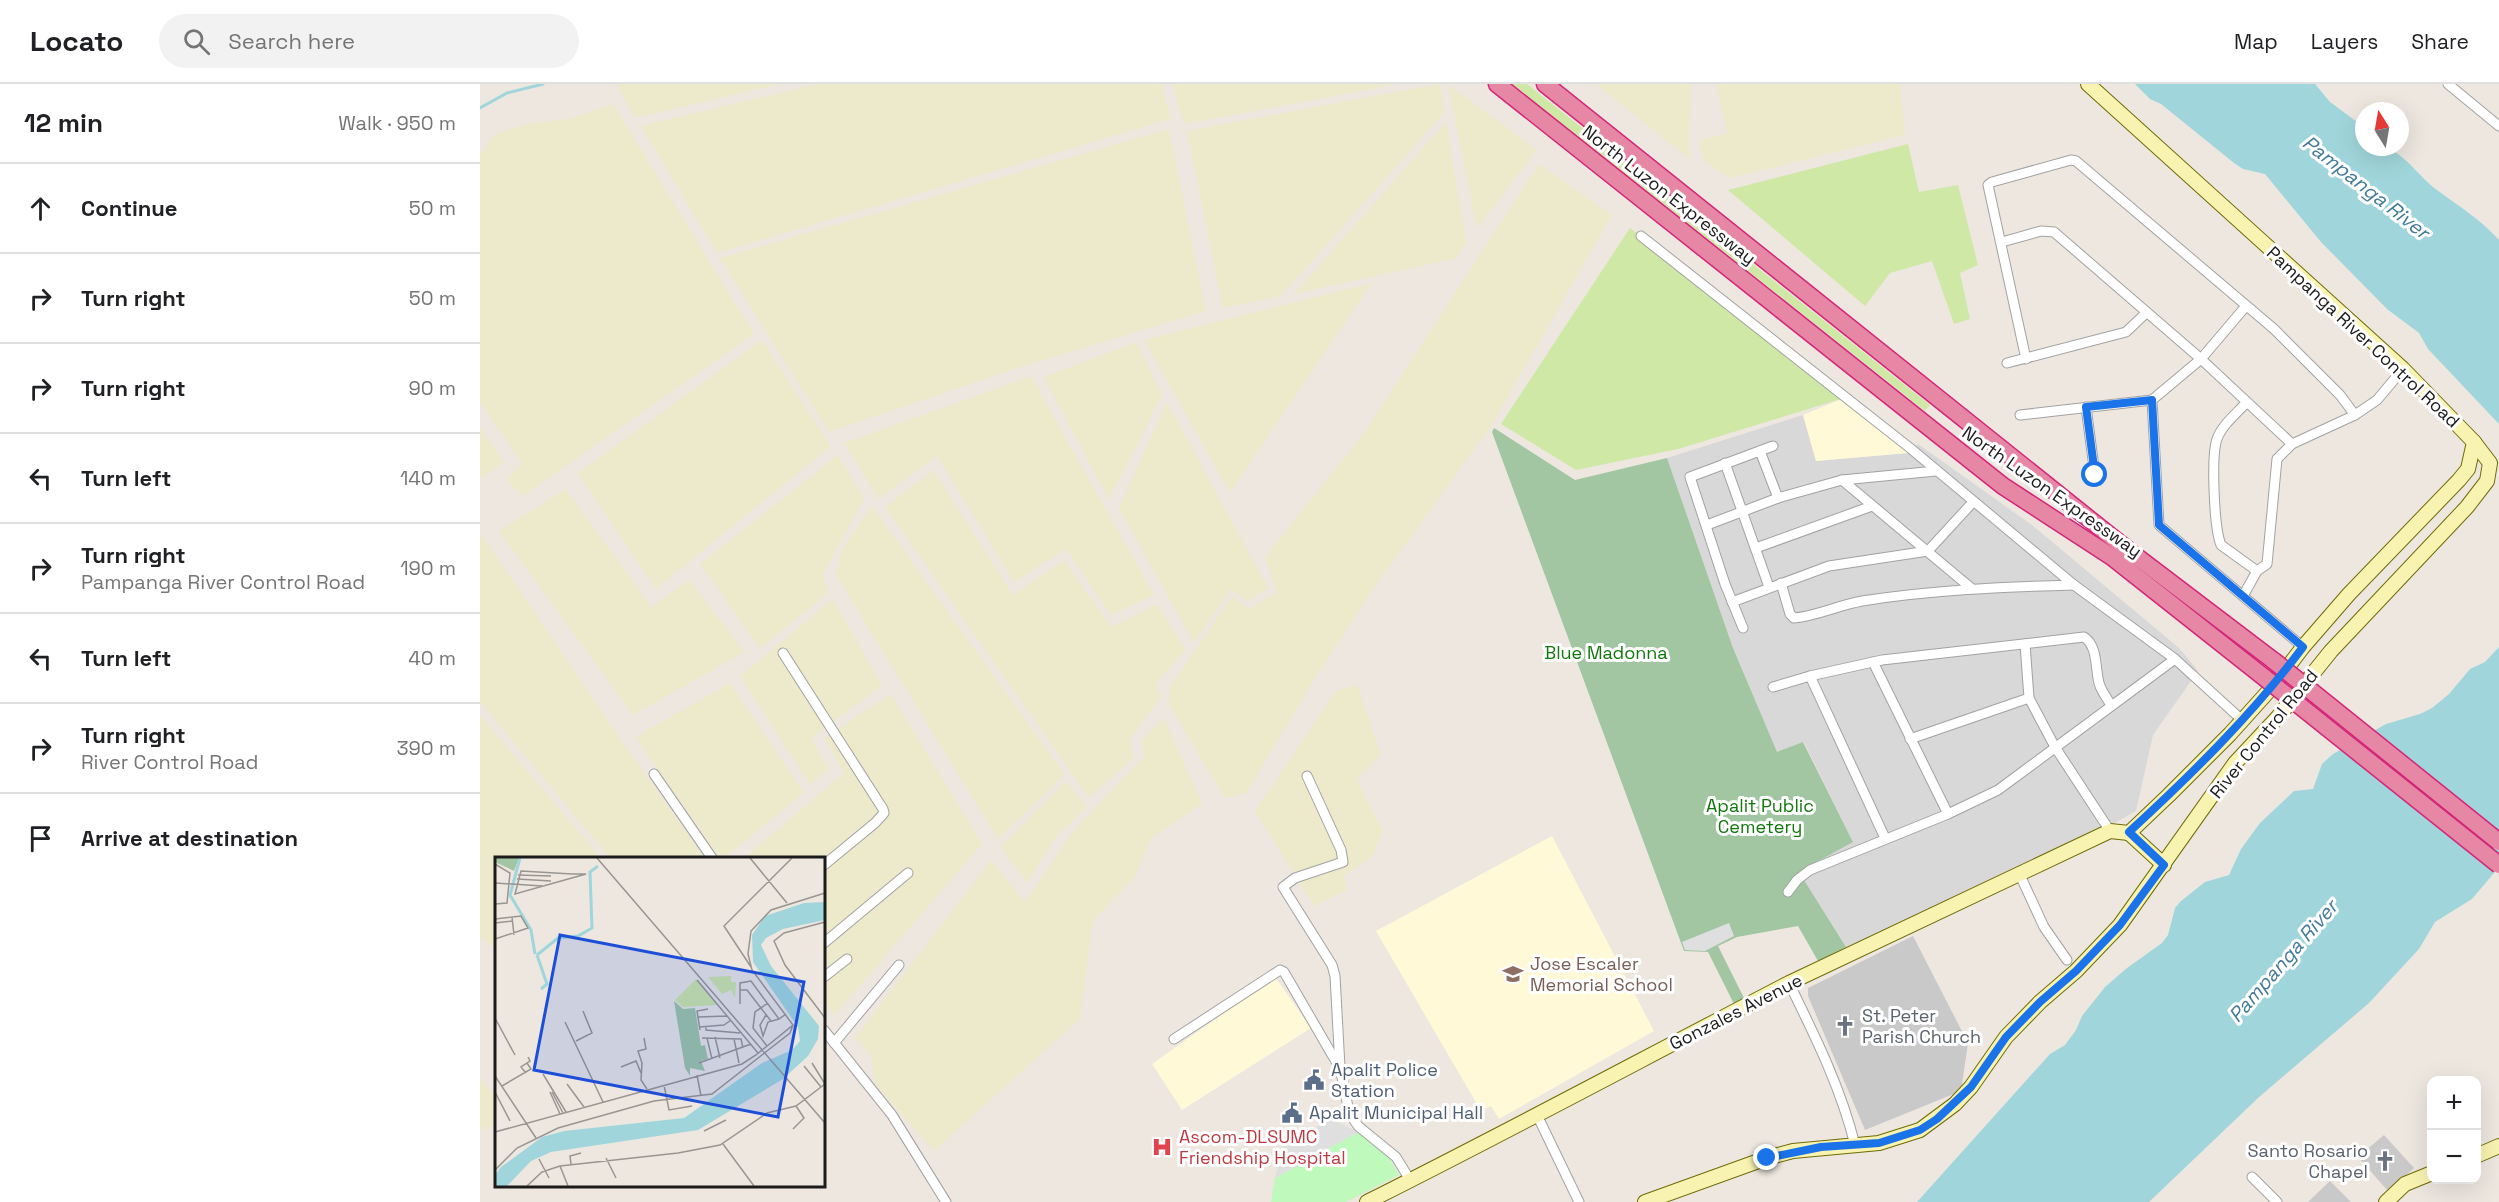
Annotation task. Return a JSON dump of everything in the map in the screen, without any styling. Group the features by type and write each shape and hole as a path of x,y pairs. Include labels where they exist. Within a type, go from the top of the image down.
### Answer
{"highway":[{"name":"North Luzon Expressway","path":"1497,84 2003,486 2112,557 2499,865"},
{"name":"North Luzon Expressway","path":"1545,84 2499,842"}],"main road":[{"name":"Pampanga River Control Road","path":"2088,84 2403,369 2475,442 2468,469 2459,480 2349,594 2303,647 2275,684 2242,720 2169,795 2129,832"},
{"name":"River Control Road","path":"1646,1202 1767,1158 1793,1151 1879,1143 1920,1130 1955,1104 1971,1087 2006,1037 2040,1002 2076,971 2120,925 2235,763 2347,634 2467,507 2487,481 2490,463 2475,442"},
{"path":"2110,831 2129,832 2164,865"},
{"name":"Gonzales Avenue","path":"1367,1202 1789,983 2110,831"},
{"path":"2481,1154 2499,1146"},
{"path":"2386,1202 2405,1184 2427,1175"}],"street":[{"path":"2448,84 2499,126"},
{"path":"2026,359 1989,184 2071,160 2076,161 2274,329 2340,395 2355,415"},
{"path":"2002,242 2041,231 2054,232 2201,359 2292,444"},
{"path":"1641,236 1936,471 2074,585 2175,659 2242,720"},
{"path":"2019,415 2152,400 2201,359 2246,306"},
{"path":"2007,363 2126,332 2146,313"},
{"path":"2243,596 2258,571 2267,564 2275,463 2292,444 2355,415 2377,400 2403,369"},
{"path":"2152,400 2159,525 2303,647"},
{"path":"2246,403 2221,430 2216,441 2214,489 2221,545 2258,571"},
{"path":"2086,407 2095,475"},
{"path":"1743,628 1690,477 1773,446"},
{"path":"1760,451 1778,498"},
{"path":"1725,463 1769,587"},
{"path":"1707,525 1778,498 1842,480 1936,471"},
{"path":"1842,480 1971,588"},
{"path":"1732,602 1829,566 1928,551 1973,502"},
{"path":"1756,548 1872,506"},
{"path":"1781,583 1790,614 1794,618 1852,603 1971,588 2074,585"},
{"path":"1773,687 1873,662 2084,637 2090,641 2100,686 2111,705"},
{"path":"2025,644 2029,699 2055,747 2110,831"},
{"path":"783,653 884,813 825,865"},
{"path":"1788,892 1797,880 1810,870 1948,814 1998,790 2175,659"},
{"path":"1873,662 1948,814"},
{"path":"1810,676 1885,838"},
{"path":"1910,739 2029,699"},
{"path":"654,774 711,857"},
{"path":"1307,776 1341,850 1343,862 1295,878 1284,887 1332,965 1335,976 1340,1067 1349,1112 1358,1126 1396,1156 1410,1180"},
{"path":"825,942 908,873"},
{"path":"2019,873 2044,927 2067,960"},
{"path":"825,976 847,959"},
{"path":"834,1043 898,965"},
{"path":"1174,1039 1280,970 1284,972 1340,1067"},
{"path":"1789,983 1824,1056 1848,1115 1856,1145"},
{"path":"825,1031 892,1114 946,1202"},
{"path":"1538,1115 1579,1202"},
{"path":"2252,1177 2277,1202"}],"shaded area":[{"path":"620,84 780,84 635,118 617,86"},
{"path":"816,84 1161,84 1171,119 717,253 641,126"},
{"path":"1172,84 1399,84 1184,124"},
{"path":"1440,84 1444,113 1281,296 1223,308 1187,131"},
{"path":"1448,84 1537,150 1477,228"},
{"path":"1596,84 1691,84 1689,159"},
{"path":"1716,84 1900,84 1905,135 1730,178 1704,162 1699,141 1727,133"},
{"path":"613,104 754,334 523,496 506,480 522,463 480,402 480,155 494,135 525,124 568,119"},
{"path":"1446,122 1466,243 1457,258 1294,294"},
{"path":"1169,129 1206,311 1027,365 829,432 720,258"},
{"path":"1539,164 1612,215 1491,426 1372,591 1309,688 1246,794 1225,798 1169,705 1170,687 1232,596 1249,609 1277,592 1265,557 1364,433"},
{"path":"1372,283 1230,493 1144,340"},
{"path":"762,340 831,446 656,589 578,473"},
{"path":"1136,342 1162,395 1109,500 1044,377"},
{"path":"1031,376 1154,595 1111,615 1066,549 1014,582 937,456 879,499 844,443"},
{"path":"1844,398 1908,453 1816,461 1803,415"},
{"path":"1167,402 1268,588 1248,602 1231,589 1194,643 1119,508"},
{"path":"1803,415 1816,461 1908,453 1918,444 2032,525 2179,648 2198,671 2153,735 2136,811 2077,844 1935,910 1846,947 1799,872 1853,842 1804,742 1777,753 1733,648 1667,458"},
{"path":"480,427 504,463 480,479"},
{"path":"838,455 864,499 823,574 828,593 760,648 700,564"},
{"path":"933,470 1013,595 1064,560 1111,627 1157,604 1186,650 1156,683 1161,697 1130,739 1133,758 1089,798 885,507"},
{"path":"566,489 651,607 689,580 745,652 633,715 499,531"},
{"path":"872,506 1065,775 998,839 836,575 841,550"},
{"path":"482,535 625,746 704,857 609,857 480,702 480,537"},
{"path":"833,599 882,686 811,738 829,769 810,785 740,676"},
{"path":"730,683 804,793 725,857 719,857 635,737"},
{"path":"1357,684 1381,755 1357,779 1383,832 1372,856 1344,876 1347,890 1314,906 1255,811 1335,692"},
{"path":"891,694 982,844 834,1016 825,1001 825,857 745,857 844,773 824,738"},
{"path":"480,715 600,857 495,857 495,948 480,936"},
{"path":"1164,718 1202,804 1150,839 1135,877 1093,921 1080,1019 934,1151 875,1084 871,1055 855,1038 991,860 1025,902 1073,831 1144,757 1142,740"},
{"path":"1066,781 1087,807 1056,837 1027,883 1000,847"},
{"name":"Jose Escaler Memorial School","path":"1552,836 1654,1031 1499,1119 1491,1106 1481,1111 1376,931"},
{"path":"1729,923 1734,936 1705,951 1685,950 1682,942"},
{"path":"1913,936 1968,1043 1961,1091 1865,1130 1808,996 1808,988"},
{"path":"1275,977 1311,1028 1182,1110 1152,1064"},
{"path":"480,1077 495,1097 495,1123 485,1131 480,1126"},
{"path":"1331,1119 1358,1132 1275,1178 1283,1147"},
{"name":"Santo Rosario Chapel","path":"2384,1135 2414,1168 2388,1191 2358,1157"},
{"path":"2330,1181 2351,1202 2308,1202"}],"green space":[{"path":"1512,84 1527,84 1930,405 1925,411"},
{"path":"1908,144 1919,192 1958,185 1978,265 1960,273 1970,319 1954,324 1932,261 1890,273 1865,306 1728,190"},
{"path":"1630,228 1844,398 1678,449 1576,470 1501,424"},
{"name":"Apalit Public Cemetery","path":"1494,428 1575,480 1667,458 1733,648 1777,752 1803,742 1853,842 1799,872 1846,947 1818,961 1798,926 1737,937 1718,946 1746,1002 1736,1008 1708,952 1684,951 1492,432"},
{"path":"1358,1132 1386,1153 1399,1175 1346,1202 1271,1202 1275,1178"}],"water":[{"name":"Pampanga River","path":"2135,84 2315,84 2330,102 2355,120 2355,156 2399,156 2431,185 2492,232 2499,240 2499,424 2428,349 2419,333 2387,309 2321,242 2265,174 2243,169 2161,104 2150,99"},
{"name":"Pampanga River","path":"2499,647 2499,867 2472,899 2435,922 2419,949 2369,1003 2258,1098 2149,1202 1917,1202 2050,1054 2065,1045 2076,1030 2082,1016 2105,987 2162,943 2168,935 2175,908 2181,901 2205,882 2229,875 2241,849 2260,823 2294,791 2313,789 2322,764 2333,754 2386,724 2432,708 2449,694 2470,669 2485,662"}],"waterway":[{"path":"480,108 507,93 543,84"}],"place":[{"name":"Jose Escaler Memorial School","path":"1513,974"},
{"name":"St. Peter Parish Church","path":"1845,1026"},
{"name":"Apalit Police Station","path":"1314,1080"},
{"name":"Apalit Municipal Hall","path":"1292,1113"},
{"name":"Ascom-DLSUMC Friendship Hospital","path":"1162,1147"},
{"name":"Santo Rosario Chapel","path":"2385,1161"}],"route":[{"path":"1767,1158 1821,1147 1866,1146 1879,1143 1920,1130 1955,1104 1971,1087 2006,1037 2040,1002 2090,958 2120,925 2164,865 2129,832 2230,734 2275,684 2303,647 2159,525 2152,400 2086,407 2095,475"}],"park label":[{"name":"Blue Madonna","path":"1606,653"}]}
